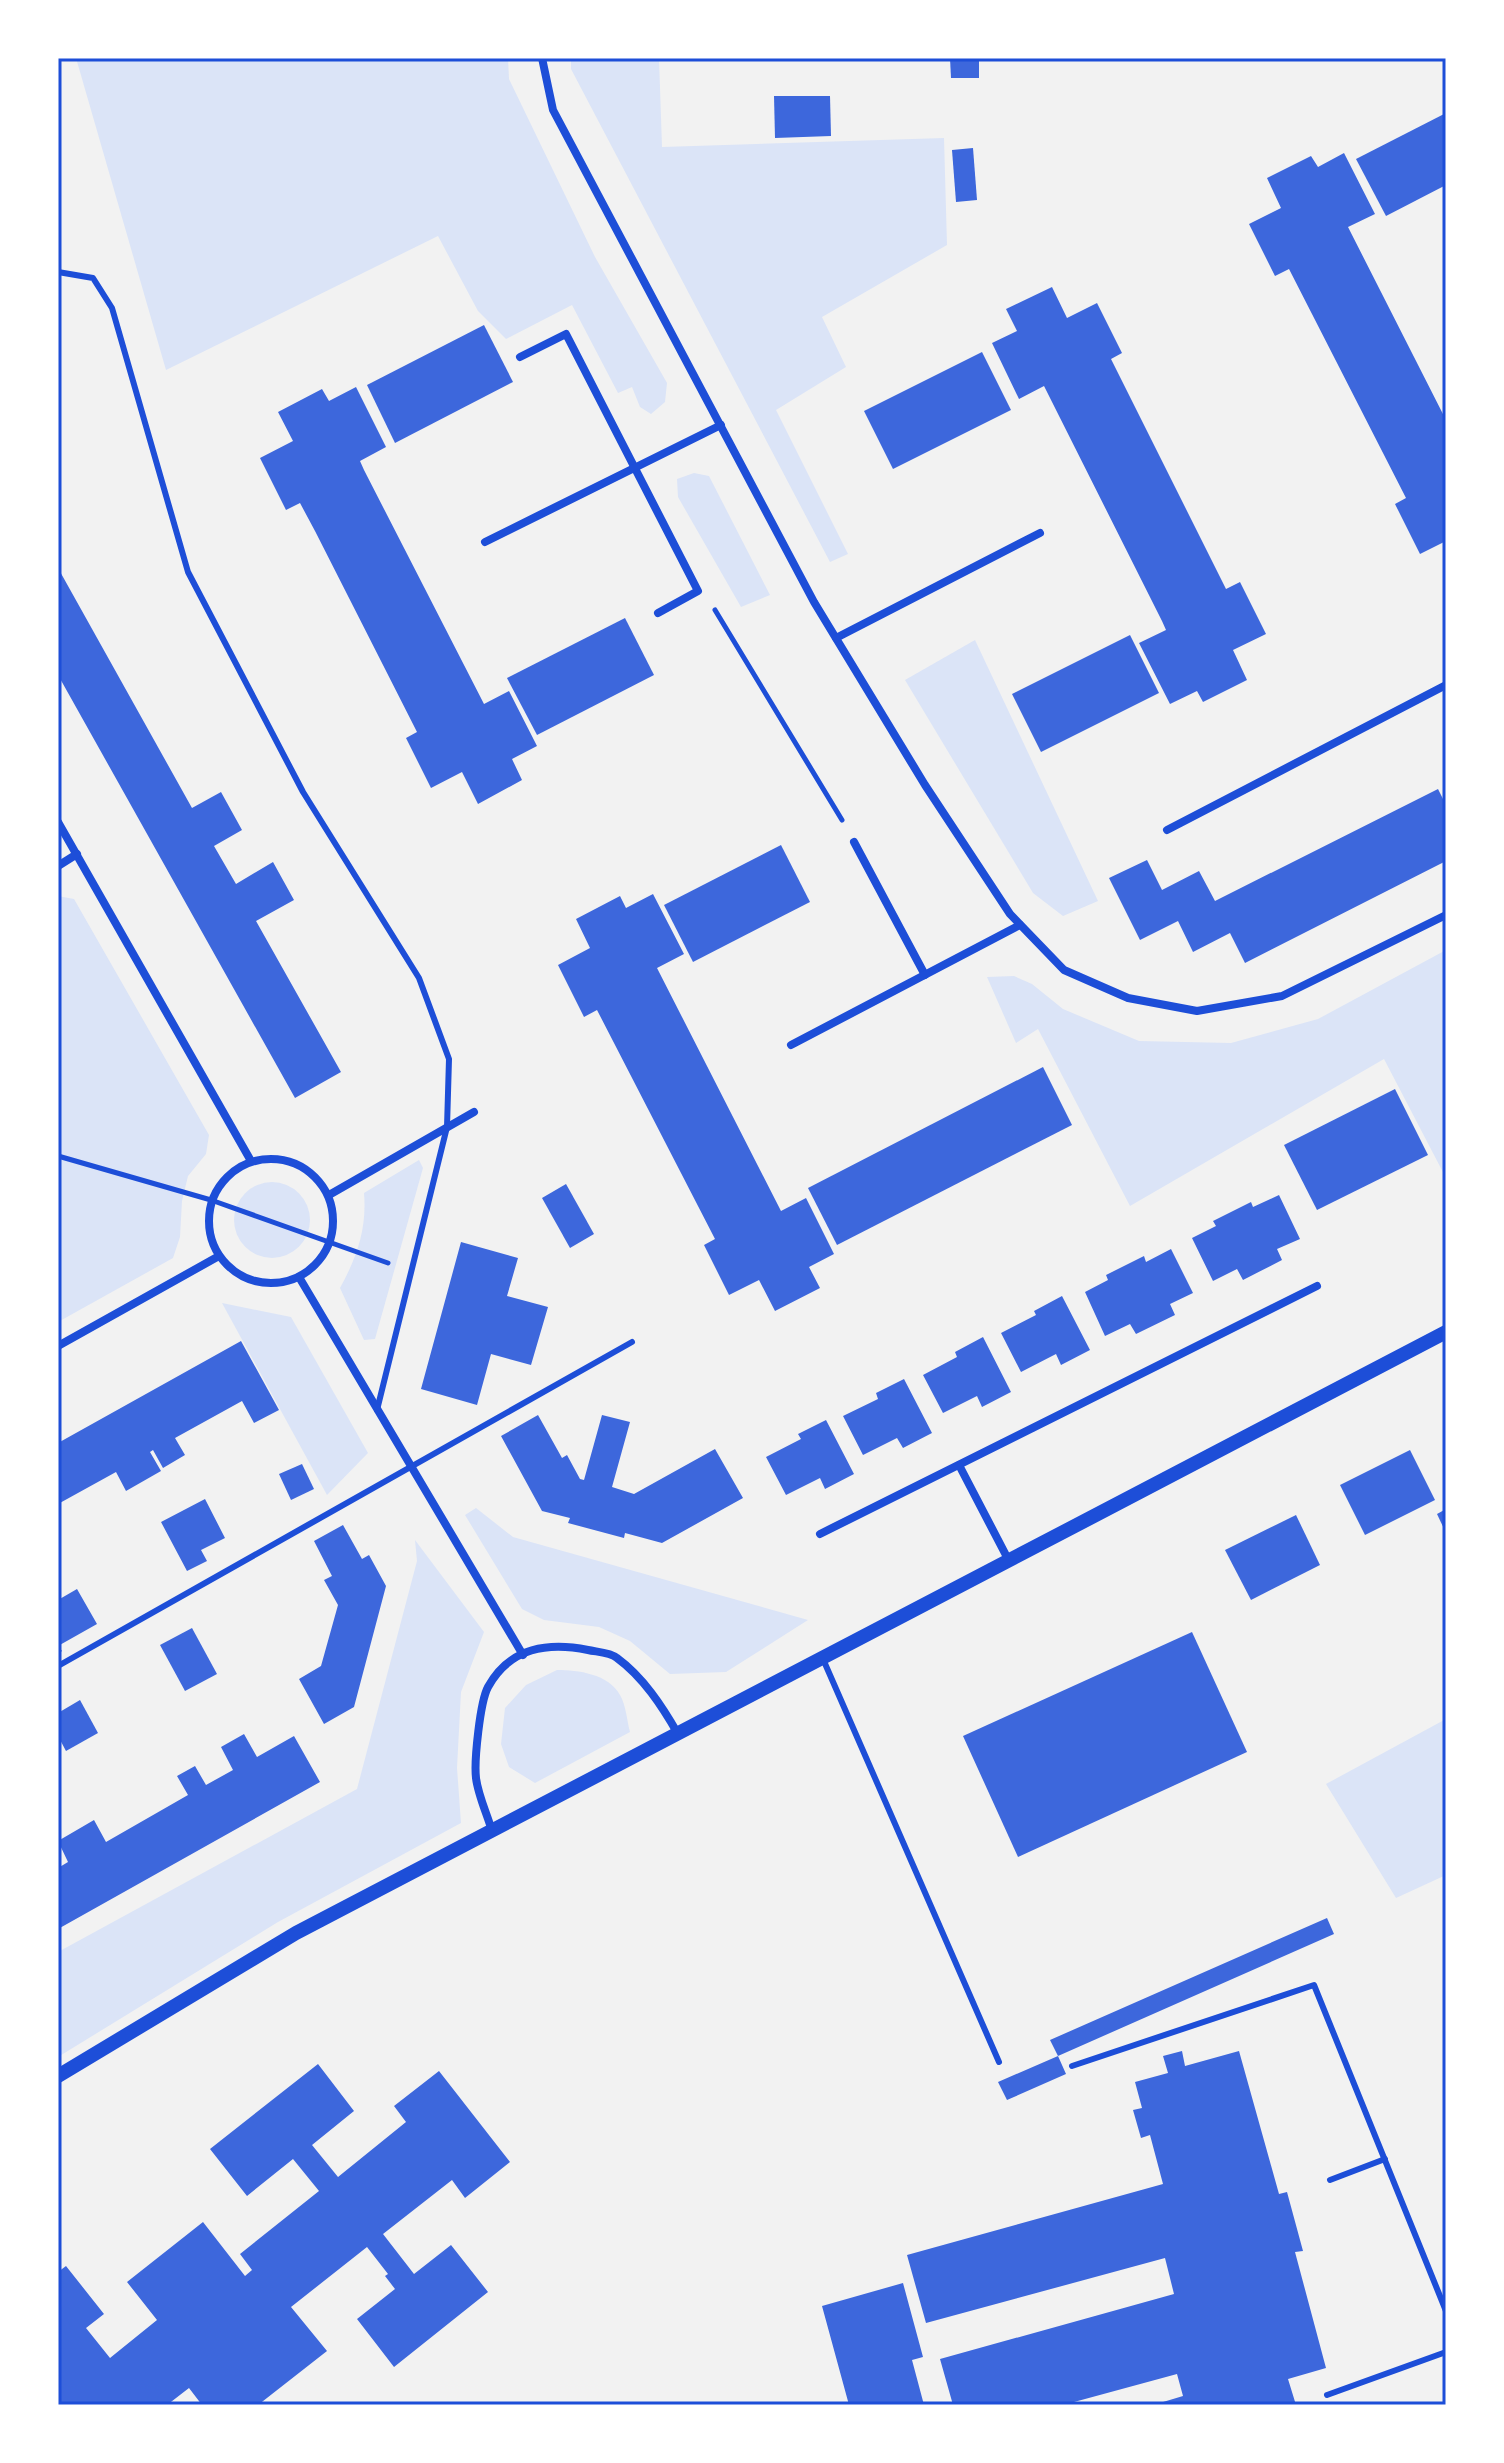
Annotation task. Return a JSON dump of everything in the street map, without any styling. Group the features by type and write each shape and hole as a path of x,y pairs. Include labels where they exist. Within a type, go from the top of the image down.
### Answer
{"street":[{"path":"542,58 553,110 814,602 925,785 1010,914 1064,970 1128,998 1197,1011 1282,996 1446,915"},
{"path":"520,357 566,334 698,591 658,613"},
{"path":"485,542 721,425"},
{"path":"836,638 1040,533"},
{"path":"1167,830 1446,685"},
{"path":"58,822 251,1161"},
{"path":"854,842 925,975"},
{"path":"58,866 77,854"},
{"path":"791,1045 1020,925"},
{"path":"329,1195 474,1112"},
{"path":"274,1158 297,1163 316,1176 329,1195 334,1218 330,1242 318,1263 299,1277 277,1283 255,1281 234,1272 219,1256 208,1229 211,1200 226,1176 251,1161 274,1158"},
{"path":"58,1346 219,1256"},
{"path":"299,1277 523,1655"},
{"path":"820,1534 1317,1286"},
{"path":"58,2076 296,1933 1446,1332"},
{"path":"959,1465 1009,1561"},
{"path":"492,1831 476,1778 478,1732 487,1688 512,1659 542,1645 614,1655 641,1680 678,1734"}],"lane":[{"path":"58,272 93,278 112,308 188,572 303,792 419,978 449,1059 447,1127 377,1410"},
{"path":"58,1666 632,1342"},
{"path":"822,1658 999,2062"},
{"path":"1072,2066 1314,1985 1446,2311"},
{"path":"1330,2180 1385,2159"},
{"path":"1327,2395 1446,2352"}],"path":[{"path":"698,591 719,614 854,842"},
{"path":"58,1156 211,1200 412,1271"}],"shaded area":[{"path":"76,58 508,58 509,79 595,257 667,383 665,402 651,414 640,407 632,387 618,393 572,305 506,339 478,311 438,236 166,370"},
{"path":"571,58 659,58 662,147 944,138 947,245 822,317 846,367 776,410 848,554 830,562 571,69"},
{"path":"694,473 709,476 770,595 741,607 678,497 677,479"},
{"path":"975,640 1098,901 1063,916 1033,893 905,680"},
{"path":"58,896 74,899 209,1135 206,1154 188,1176 182,1201 180,1237 173,1258 58,1322"},
{"path":"1446,950 1446,1178 1384,1059 1130,1206 1038,1029 1016,1043 987,977 1014,976 1032,984 1063,1009 1139,1041 1231,1043 1318,1019"},
{"path":"419,1160 423,1168 375,1339 364,1340 340,1288 360,1242 364,1193"},
{"path":"265,1182 279,1182 293,1188 304,1199 310,1220 307,1235 299,1247 279,1258 265,1258 251,1252 240,1241 234,1227 234,1213 240,1199 251,1188"},
{"path":"222,1303 291,1317 368,1453 327,1495"},
{"path":"476,1508 513,1537 808,1620 726,1672 670,1674 630,1641 599,1627 544,1620 522,1609 465,1515"},
{"path":"415,1540 484,1632 461,1692 457,1768 461,1823 278,1922 58,2057 58,1952 357,1789 417,1561"},
{"path":"557,1670 583,1672 608,1682 622,1699 630,1732 535,1783 509,1767 501,1744 505,1708 526,1685"},
{"path":"1446,1719 1446,1875 1396,1898 1326,1784"}],"building":[{"path":"950,58 979,58 979,78 951,78"},
{"path":"774,96 830,96 831,136 775,138"},
{"path":"1446,113 1446,185 1386,216 1356,159"},
{"path":"973,148 977,200 956,202 952,150"},
{"path":"1344,153 1375,214 1348,227 1446,420 1446,541 1420,554 1395,504 1406,498 1289,269 1275,276 1249,224 1281,208 1267,178 1311,156 1318,167"},
{"path":"1052,287 1067,318 1097,303 1122,353 1111,359 1226,589 1240,582 1266,634 1233,650 1247,680 1203,702 1197,691 1170,704 1139,643 1166,630 1162,621 1044,386 1019,399 992,343 1017,331 1006,309"},
{"path":"484,325 513,382 395,443 367,385"},
{"path":"982,352 1011,410 893,469 864,411"},
{"path":"356,387 386,447 360,461 364,470 484,704 509,691 537,746 512,759 522,780 478,804 462,772 431,788 406,738 417,732 315,531 300,503 286,510 260,458 293,441 278,412 322,389 329,401"},
{"path":"58,568 192,808 221,792 242,830 214,846 236,884 273,862 294,900 256,921 341,1072 295,1098 58,675"},
{"path":"625,618 654,675 537,735 507,678"},
{"path":"1130,635 1159,693 1041,752 1012,694"},
{"path":"1438,789 1446,805 1446,861 1245,963 1230,933 1193,952 1178,921 1140,940 1109,878 1147,860 1162,890 1199,871 1215,901"},
{"path":"781,845 810,902 693,962 664,905"},
{"path":"653,894 684,954 657,968 781,1211 806,1198 834,1254 809,1267 820,1288 775,1311 759,1280 729,1295 704,1245 715,1239 597,1010 584,1017 558,965 590,948 576,919 620,896 626,908"},
{"path":"1043,1067 1072,1125 837,1245 808,1188"},
{"path":"1395,1089 1428,1155 1317,1210 1284,1145"},
{"path":"566,1184 594,1234 570,1248 542,1198"},
{"path":"1279,1195 1300,1239 1277,1249 1282,1260 1243,1280 1237,1269 1213,1281 1192,1238 1216,1226 1213,1221 1251,1202 1253,1207"},
{"path":"461,1242 518,1258 507,1296 548,1307 531,1365 491,1354 477,1405 421,1389"},
{"path":"1171,1249 1193,1293 1170,1304 1175,1315 1136,1334 1130,1324 1105,1336 1085,1292 1108,1280 1106,1275 1144,1256 1146,1262"},
{"path":"1062,1296 1090,1350 1061,1365 1056,1354 1021,1372 1001,1333 1036,1315 1034,1311"},
{"path":"983,1337 1011,1392 982,1407 977,1396 943,1413 923,1375 957,1357 955,1352"},
{"path":"241,1341 279,1410 254,1423 242,1401 175,1438 185,1455 163,1468 153,1450 150,1452 161,1471 126,1491 116,1472 58,1504 58,1443"},
{"path":"904,1379 932,1433 903,1448 897,1438 863,1455 843,1416 878,1399 876,1393"},
{"path":"538,1415 562,1458 567,1455 580,1479 584,1480 602,1415 630,1422 612,1487 634,1494 715,1449 743,1498 662,1543 625,1533 624,1538 568,1523 570,1518 542,1511 501,1436"},
{"path":"826,1420 854,1474 825,1489 820,1478 786,1495 766,1457 801,1439 798,1434"},
{"path":"1410,1450 1435,1500 1365,1535 1340,1485"},
{"path":"302,1464 314,1489 291,1500 279,1474"},
{"path":"205,1499 225,1538 201,1550 207,1561 187,1571 161,1522"},
{"path":"1446,1509 1446,1533 1437,1514"},
{"path":"1296,1515 1320,1565 1251,1600 1225,1550"},
{"path":"343,1525 362,1559 369,1555 386,1586 354,1707 324,1724 299,1679 321,1666 338,1605 324,1580 332,1576 314,1541"},
{"path":"77,1589 97,1624 58,1646 58,1600"},
{"path":"192,1628 217,1674 185,1691 160,1645"},
{"path":"1192,1632 1247,1752 1018,1857 963,1736"},
{"path":"80,1700 98,1733 66,1751 58,1736 58,1713"},
{"path":"244,1734 257,1757 294,1736 320,1782 58,1929 58,1868 68,1862 58,1841 94,1820 106,1842 188,1795 177,1776 195,1766 206,1785 233,1770 221,1747"},
{"path":"1327,1918 1334,1934 1058,2056 1050,2040"},
{"path":"1182,2051 1185,2066 1239,2051 1279,2194 1287,2192 1303,2251 1295,2252 1326,2368 1288,2379 1296,2405 1153,2405 1183,2396 1177,2374 1063,2405 953,2405 940,2359 1174,2294 1165,2258 926,2323 907,2255 1163,2184 1150,2135 1141,2138 1133,2110 1142,2108 1135,2082 1168,2073 1163,2056"},
{"path":"1058,2056 1066,2074 1007,2100 998,2082"},
{"path":"318,2064 354,2111 312,2145 338,2177 406,2122 394,2106 439,2071 510,2162 465,2198 452,2180 383,2234 414,2274 451,2245 488,2292 394,2367 357,2319 395,2289 385,2276 388,2274 367,2247 291,2307 327,2351 258,2405 202,2405 189,2388 167,2405 58,2405 58,2272 66,2266 104,2314 86,2328 110,2358 157,2320 127,2282 203,2222 245,2276 252,2270 240,2254 319,2191 293,2159 247,2196 210,2149"},
{"path":"903,2283 923,2357 912,2360 924,2405 849,2405 822,2306"}]}
